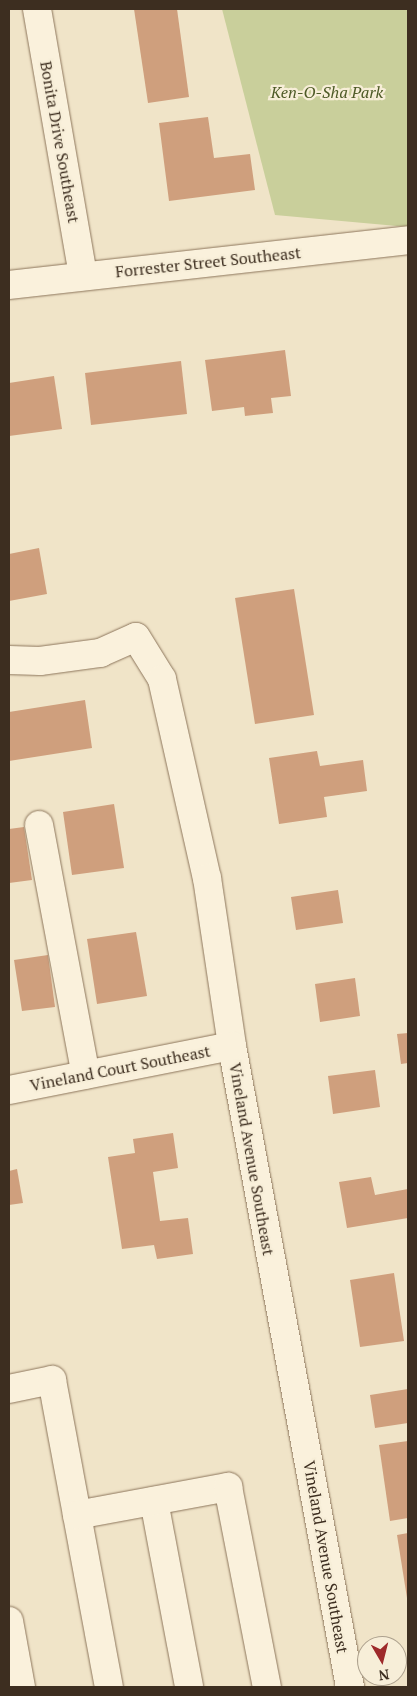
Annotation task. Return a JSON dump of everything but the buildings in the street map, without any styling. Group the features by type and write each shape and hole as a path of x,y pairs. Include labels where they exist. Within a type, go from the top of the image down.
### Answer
{"street":[{"name":"Bonita Drive Southeast","path":"37,9 83,276"},
{"name":"Forrester Street Southeast","path":"9,285 408,240"},
{"name":"Vineland Avenue Southeast","path":"9,660 40,661 100,653 136,637 162,679 207,878 232,1046 350,1687"},
{"path":"39,825 86,1075"},
{"name":"Vineland Court Southeast","path":"9,1090 232,1046"},
{"path":"9,1389 52,1380 109,1687"},
{"path":"77,1515 228,1487 267,1687"},
{"path":"154,1501 189,1687"},
{"path":"9,1620 21,1687"}],"green space":[{"name":"Ken-O-Sha Park","path":"222,9 408,9 408,227 275,215"}]}
